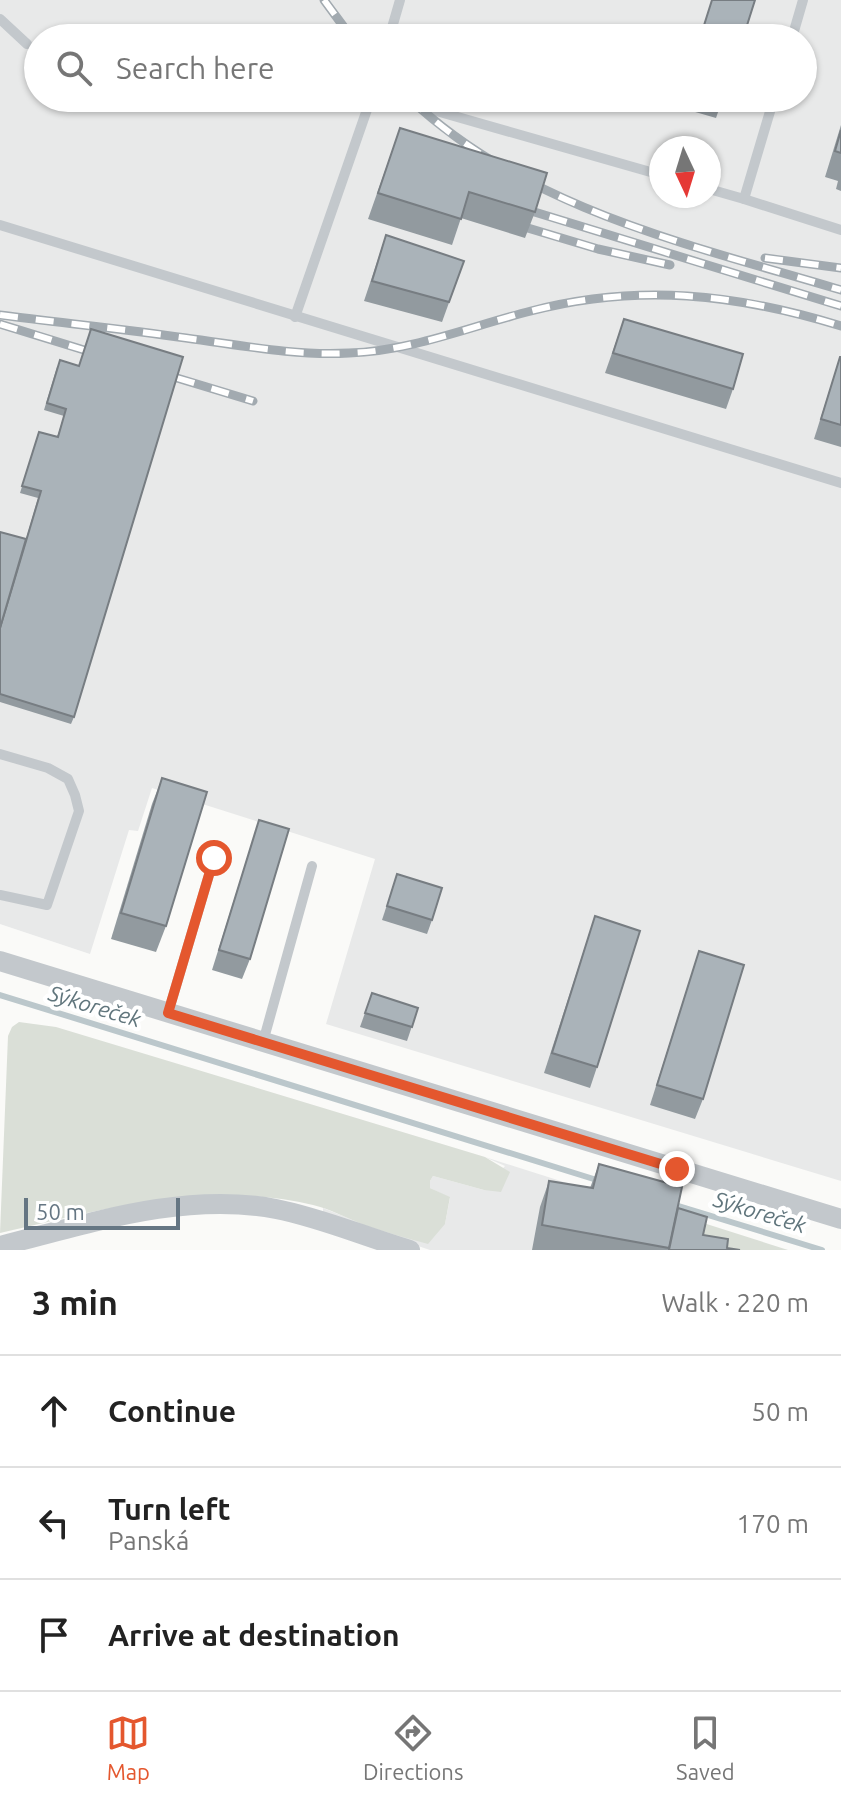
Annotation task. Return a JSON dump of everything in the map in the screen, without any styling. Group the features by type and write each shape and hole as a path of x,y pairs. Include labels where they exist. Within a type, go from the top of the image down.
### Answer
{"street":[{"path":"0,961 841,1219"},
{"path":"0,1246 129,1215 214,1204 273,1208 299,1214 410,1250"}],"lane":[{"path":"393,24 400,0"},
{"path":"796,24 803,0"},
{"path":"0,19 24,41"},
{"path":"295,317 366,112"},
{"path":"440,112 649,172"},
{"path":"744,199 770,112"},
{"path":"721,192 841,230"},
{"path":"0,225 841,483"},
{"path":"0,754 48,768 68,779 79,811 47,905 0,895"},
{"path":"168,1013 214,858"},
{"path":"263,1042 312,866"}],"shaded area":[{"path":"0,0 841,0 841,1181 326,1024 375,859 152,788 138,831 129,830 90,954 0,924"},
{"path":"19,1022 56,1027 485,1157 510,1172 501,1192 433,1176 430,1188 450,1197 445,1224 428,1244 364,1225 313,1205 234,1195 116,1207 0,1233 8,1036 12,1027"},
{"path":"485,1157 589,1190 665,1250 430,1250 323,1214 323,1208 363,1224 445,1224 450,1198 430,1188 430,1181 433,1176 484,1190 505,1166"},
{"path":"672,1213 788,1250 665,1250"}],"building":[{"path":"712,0 755,0 747,24 704,24"},
{"path":"400,128 547,173 535,212 469,192 461,219 378,193"},
{"path":"841,130 841,153 835,151"},
{"path":"386,235 464,261 449,302 372,281"},
{"path":"624,319 743,354 733,389 613,353"},
{"path":"91,329 183,357 74,717 0,694 0,628 41,491 22,486 39,432 58,437 66,409 47,403 60,360 79,366"},
{"path":"841,357 841,425 821,419"},
{"path":"0,532 26,539 0,628"},
{"path":"162,778 207,792 166,926 121,913"},
{"path":"259,820 289,829 250,959 219,950"},
{"path":"397,874 442,888 432,920 387,906"},
{"path":"595,916 640,931 597,1067 552,1053"},
{"path":"699,951 744,965 703,1099 657,1085"},
{"path":"372,993 418,1008 412,1027 365,1013"},
{"path":"599,1164 682,1187 669,1248 542,1225 549,1181 593,1188"},
{"path":"678,1208 707,1217 703,1235 728,1239 727,1248 740,1250 669,1250"}],"waterway":[{"name":"Sýkoreček","path":"0,995 600,1181"},
{"name":"Sýkoreček","path":"672,1204 822,1250"}],"railway":[{"path":"324,0 342,24"},
{"path":"426,112 455,136 505,168 558,196 669,239 841,290"},
{"path":"515,206 841,306"},
{"path":"508,222 598,249 670,265"},
{"path":"765,258 841,268"},
{"path":"0,315 328,354 396,348 531,311 610,297 649,295 725,300 764,306 841,326"},
{"path":"0,324 84,350"},
{"path":"177,378 253,401"}],"route":[{"path":"214,858 168,1013 677,1169"}]}
